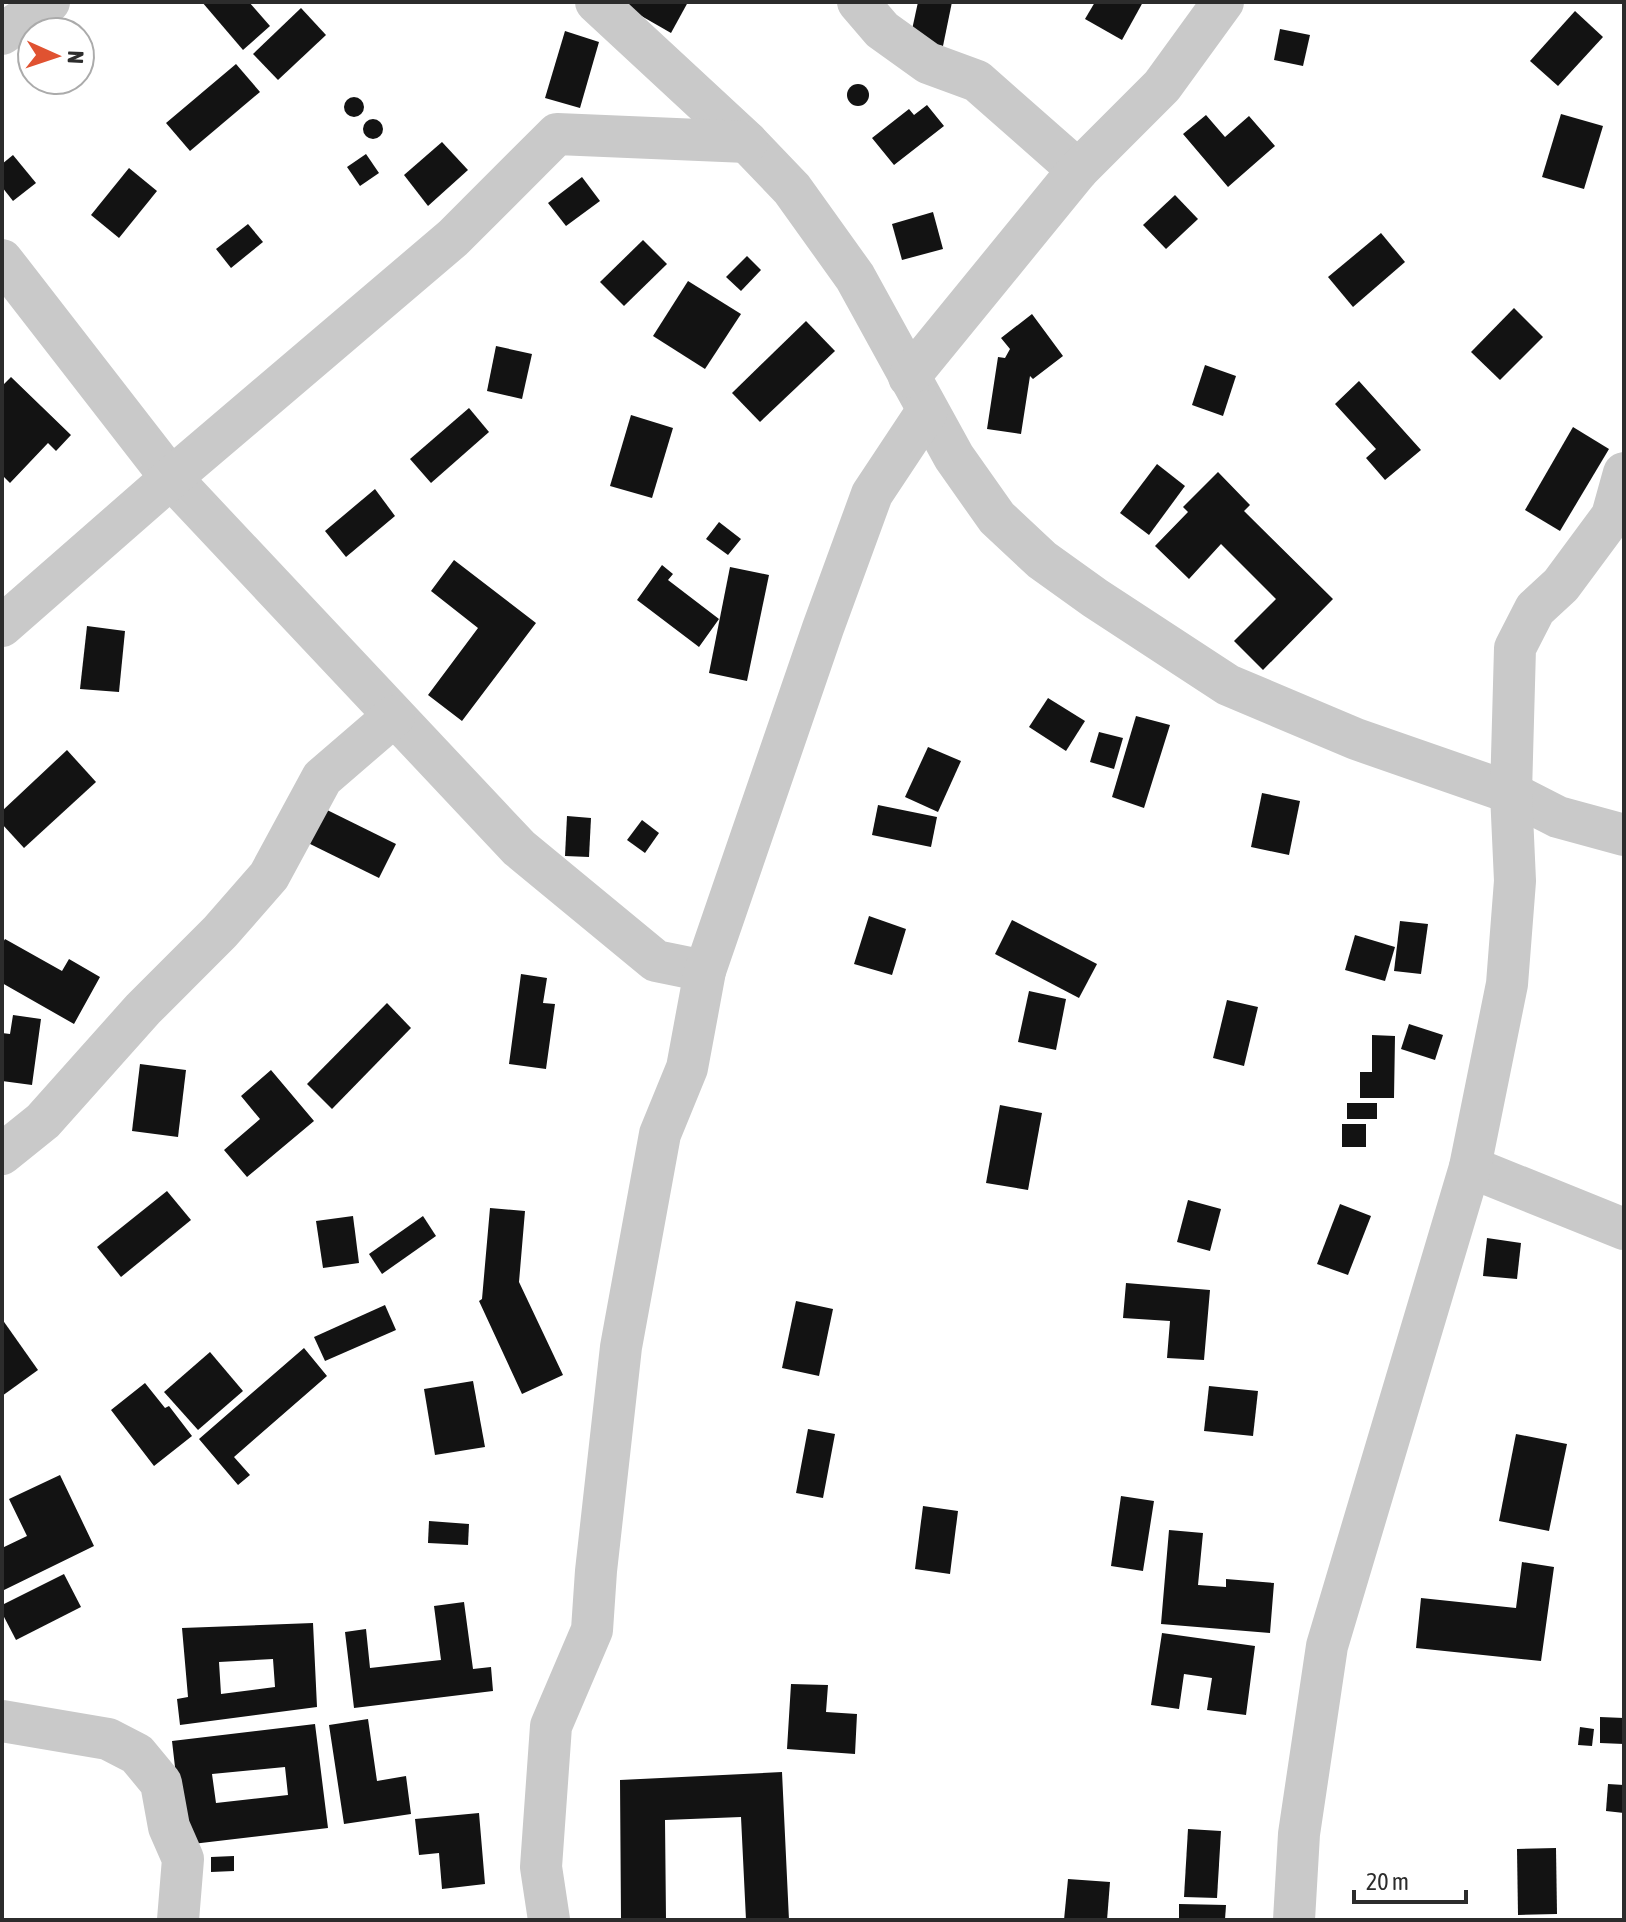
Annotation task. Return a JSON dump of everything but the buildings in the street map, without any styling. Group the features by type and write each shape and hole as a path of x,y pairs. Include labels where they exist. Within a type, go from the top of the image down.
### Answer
{"street":[{"path":"2,34 49,2"},
{"path":"596,2 747,142 792,189 855,277 954,457 997,518 1042,560 1228,685 1356,739 1511,793 1558,817 1624,835"},
{"path":"858,2 882,30 928,63 977,81 1078,170"},
{"path":"549,1920 541,1867 551,1726 592,1630 627,1317 660,1134 687,1068 705,971 823,628 872,494 918,394 1078,170 1162,86 1223,2"},
{"path":"2,626 453,238 557,134 747,142"},
{"path":"2,260 171,478 519,848 656,961 705,971"},
{"path":"1294,1920 1299,1834 1327,1646 1470,1167 1507,984 1515,881 1511,793 1515,648 1535,609 1561,585 1612,516 1624,473"},
{"path":"2,1154 43,1121 115,1039 260,887 322,778 394,716"},
{"path":"1470,1167 1624,1229"},
{"path":"2,1721 108,1739 137,1754 161,1783 169,1827 183,1859 178,1920"}]}
